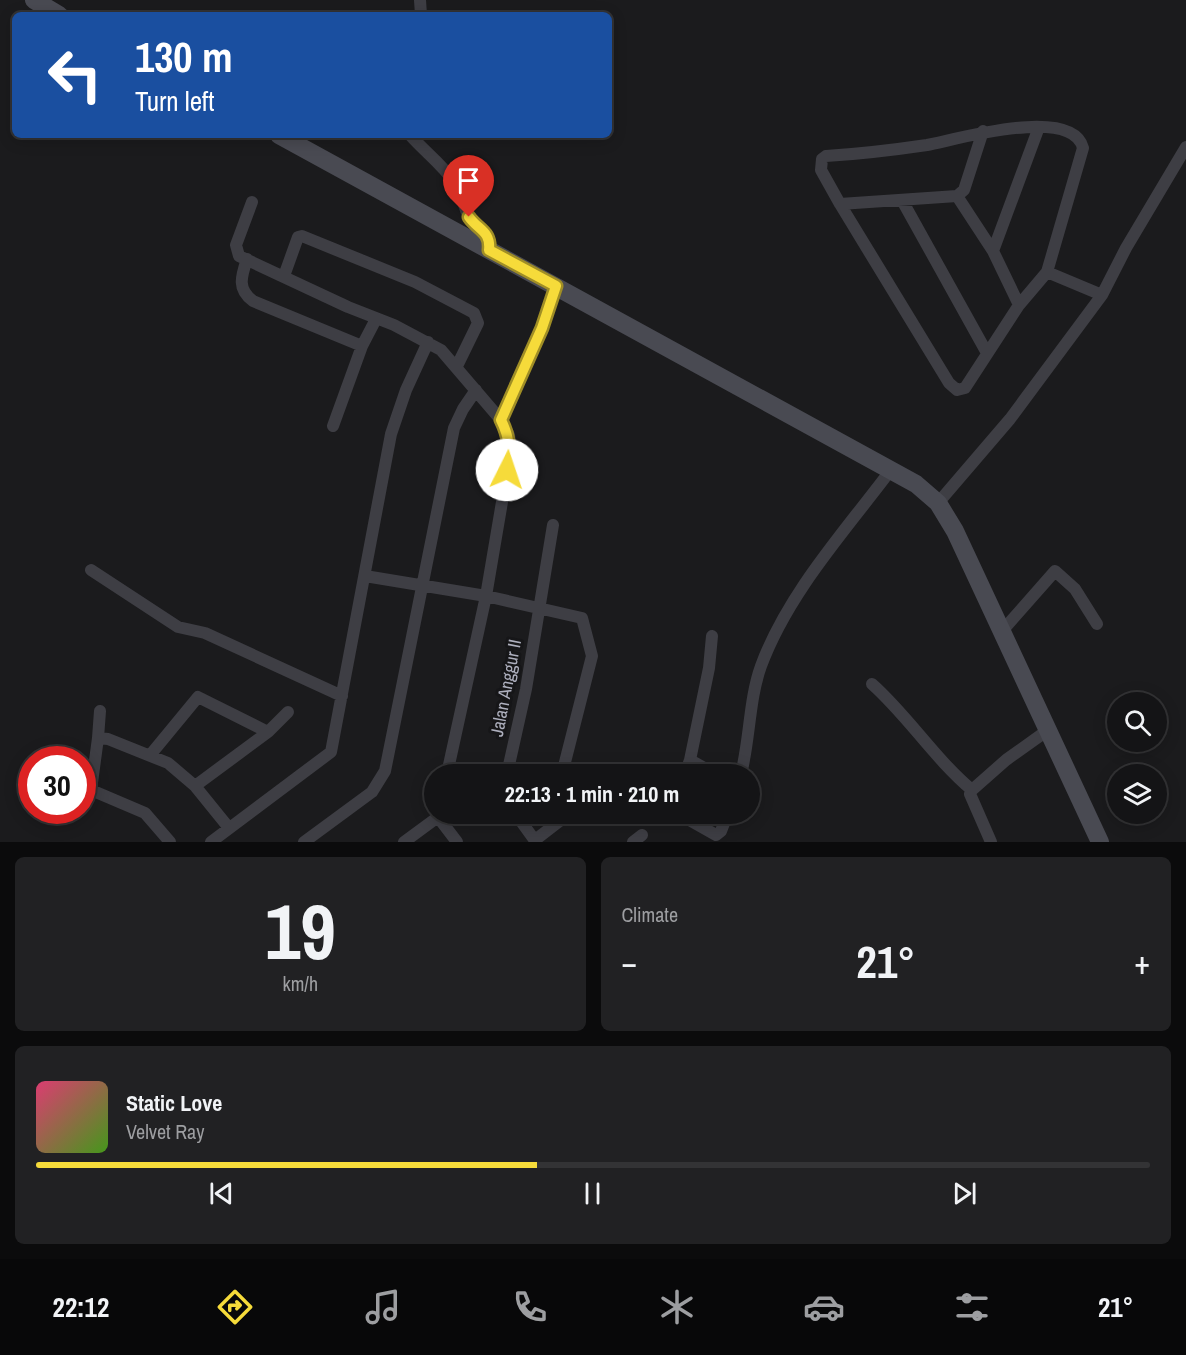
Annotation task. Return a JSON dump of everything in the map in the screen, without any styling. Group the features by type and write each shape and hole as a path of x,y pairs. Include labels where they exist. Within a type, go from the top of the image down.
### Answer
{"street":[{"path":"34,0 54,12"},
{"path":"993,251 1039,127"},
{"path":"1039,127 1051,127 1072,135 1081,141 1083,148 1047,272 1019,305 965,388 954,388 840,204 821,170 822,159 825,156 928,144 983,131 1039,127"},
{"path":"840,204 903,202 957,196 964,190 983,131"},
{"path":"284,138 916,484 938,503 955,531 1100,842"},
{"path":"413,138 436,160 455,184 469,217 474,224 486,231 490,242 489,250"},
{"path":"938,503 1010,419 1102,295 1173,165 1186,147"},
{"path":"957,196 993,251 1019,305"},
{"path":"252,202 236,245 239,256 246,263 284,276 441,350 501,420 509,435 511,448 486,596 449,764"},
{"path":"903,202 987,353"},
{"path":"284,276 298,237 302,236 424,287 474,313 477,323 457,366"},
{"path":"246,263 242,287 253,301 363,346"},
{"path":"1047,272 1102,295"},
{"path":"501,420 542,328 556,286"},
{"path":"333,426 363,346 376,319"},
{"path":"211,842 327,756 333,745 391,434 406,390 428,342"},
{"path":"304,842 372,792 380,783 402,695 454,428 462,409 476,390"},
{"path":"743,764 760,668 769,646 814,572 890,471"},
{"name":"Jalan Anggur II","path":"509,764 526,689 553,525"},
{"path":"91,570 178,627 205,633 342,696"},
{"path":"1003,630 1055,571 1074,589 1097,624"},
{"path":"366,576 423,588 486,596 582,618 592,656 565,764"},
{"path":"688,764 710,668 712,636"},
{"path":"872,684 897,706 949,770 972,789"},
{"path":"152,754 198,697 268,732"},
{"path":"100,711 91,790 145,813 170,842"},
{"path":"195,786 268,732 288,712"},
{"path":"991,842 970,794 972,789 1005,760 1048,730"},
{"path":"98,738 108,739 152,754 168,763 195,786 234,842"},
{"path":"690,760 697,764"},
{"path":"404,842 427,824"},
{"path":"444,824 457,842"},
{"path":"523,824 535,841 556,824"},
{"path":"696,824 716,835 724,824"}],"route":[{"path":"469,217 474,224 486,231 490,242 489,250 556,286 542,328 527,357 501,420 509,435 511,448 507,470"}]}
